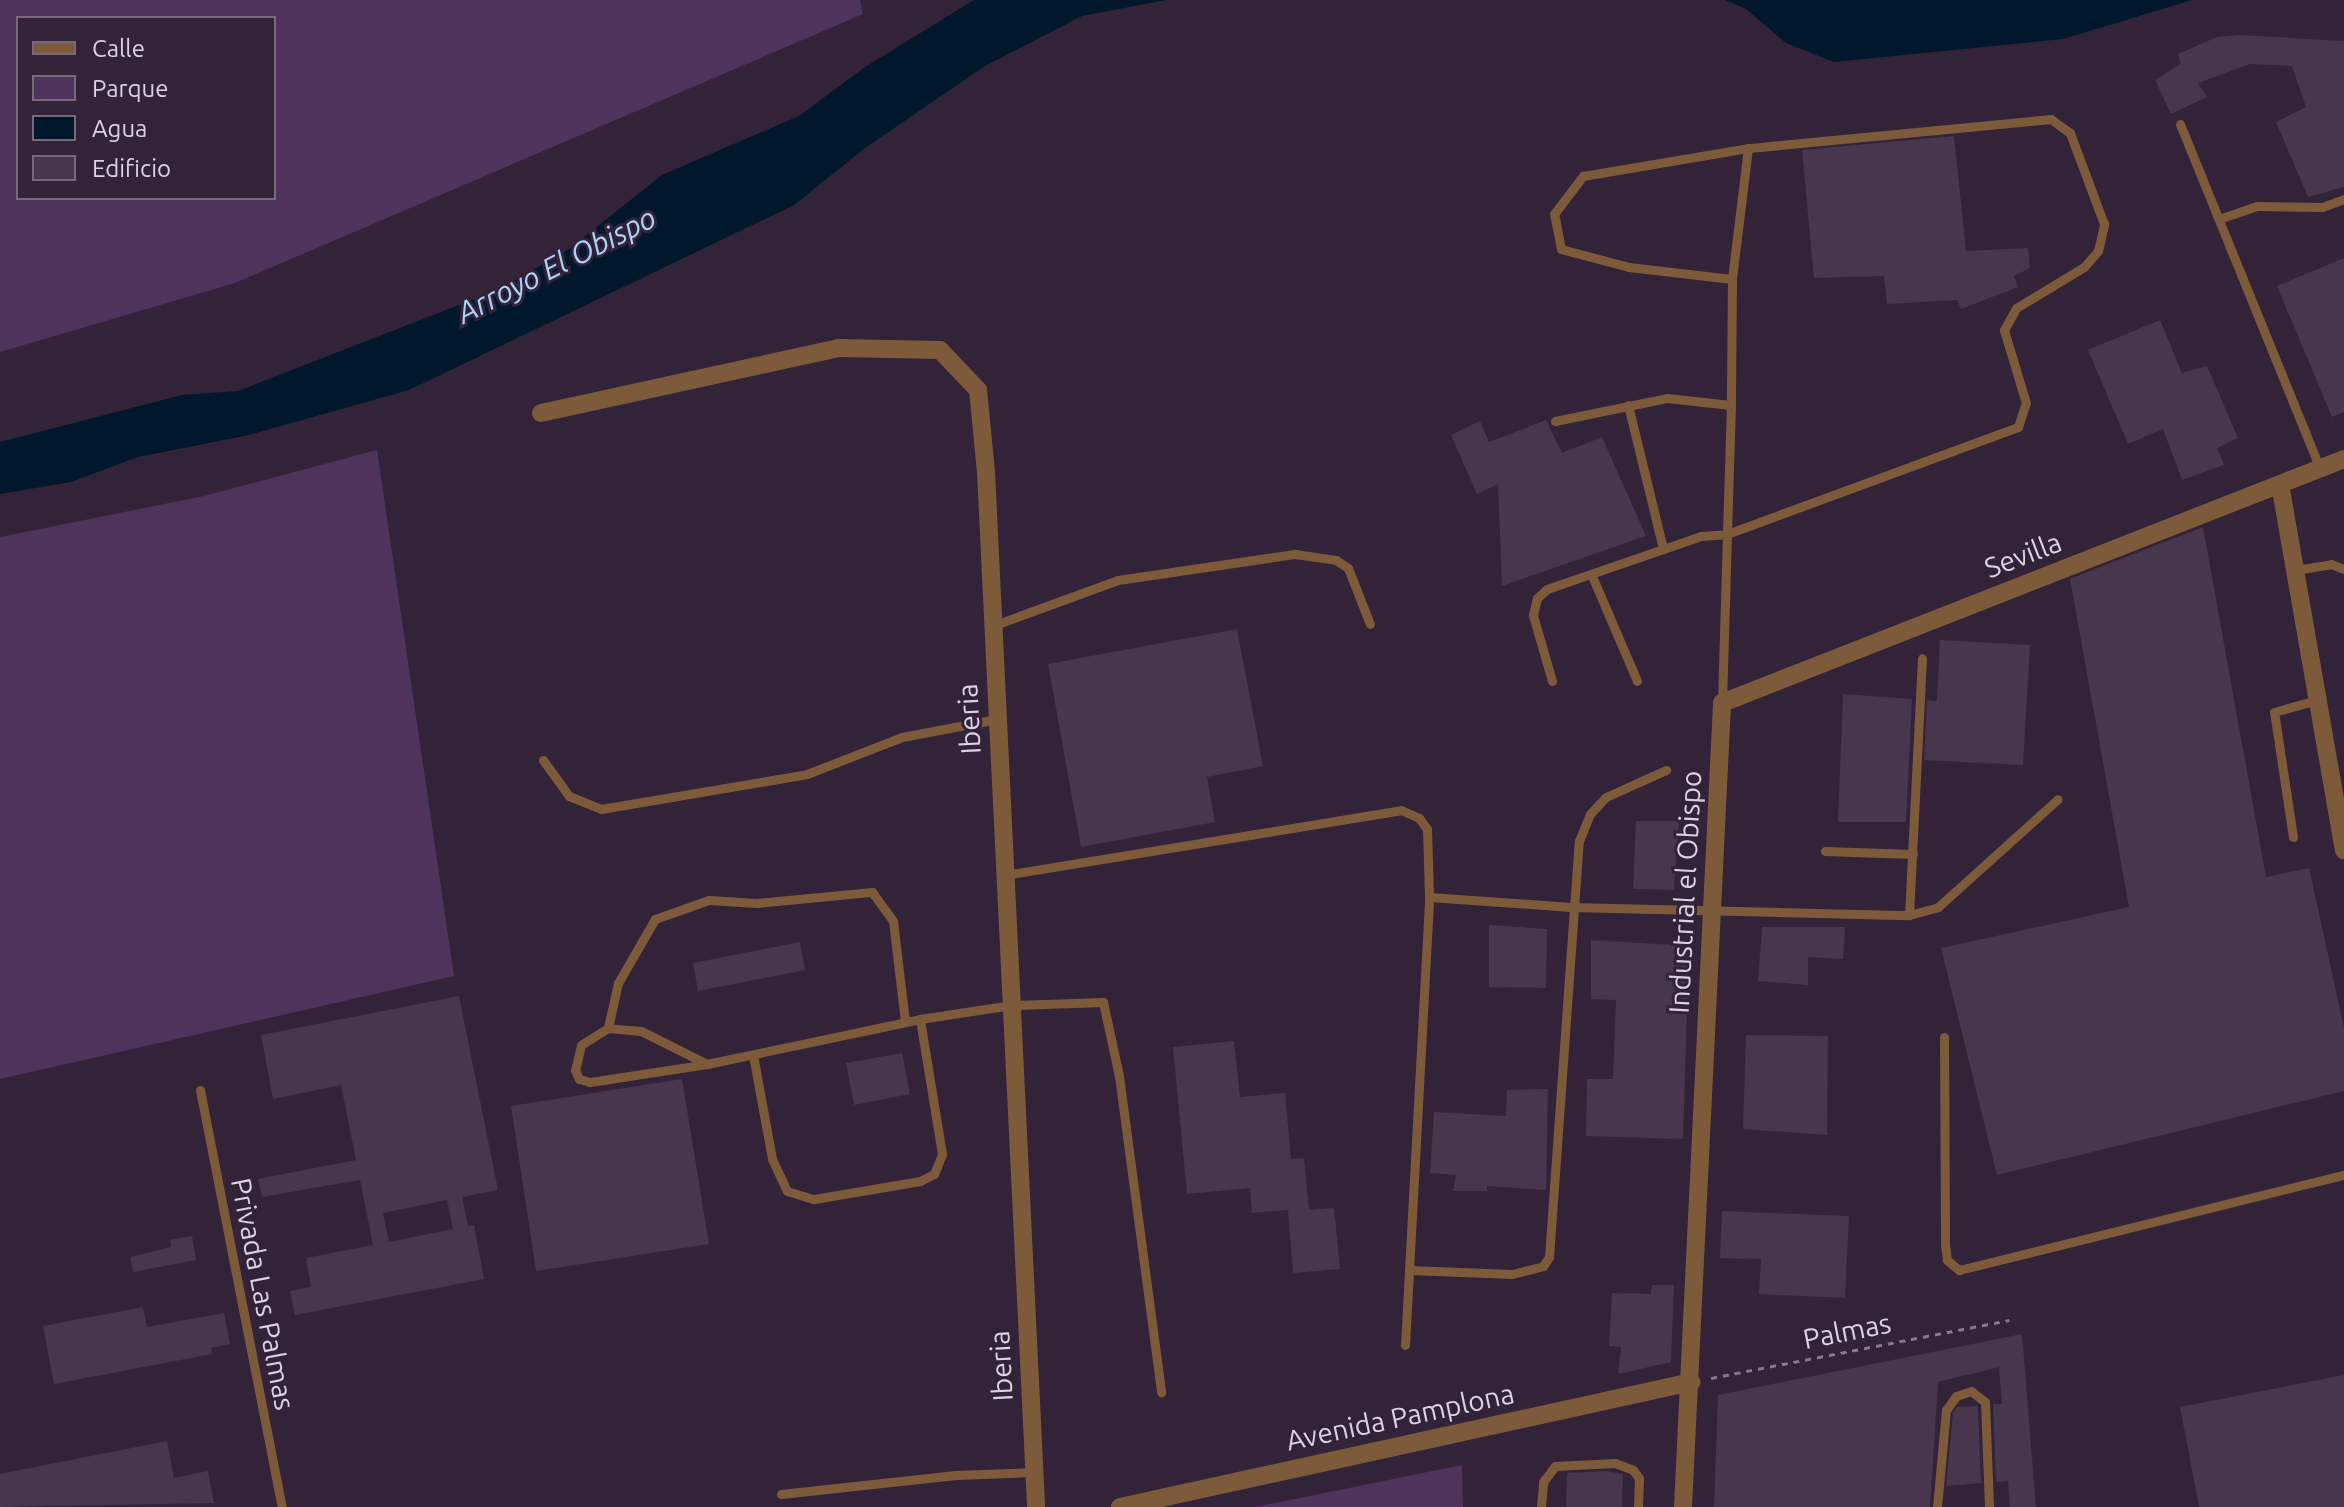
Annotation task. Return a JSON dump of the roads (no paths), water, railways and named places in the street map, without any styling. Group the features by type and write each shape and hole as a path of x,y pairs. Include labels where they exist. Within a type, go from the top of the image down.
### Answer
{"street":[{"name":"Iberia","path":"541,413 839,348 940,350 978,390 1036,1507"},
{"name":"Sevilla","path":"1722,703 2344,459"},
{"path":"2280,484 2344,850"},
{"name":"Industrial el Obispo","path":"1683,1507 1692,1382 1722,703"},
{"name":"Avenida Pamplona","path":"1120,1507 1692,1382"}],"lane":[{"path":"1552,681 1535,629 1534,606 1547,589 1663,549 1727,534 2018,427 2026,403 2004,330 2016,308 2084,267 2098,251 2104,224 2070,133 2051,119 1797,139 1583,176 1554,214 1561,249 1629,267 1732,279"},
{"path":"2180,124 2320,469"},
{"name":"Industrial el Obispo","path":"1722,703 1732,279 1748,148"},
{"path":"2219,219 2257,206 2322,207 2344,199"},
{"path":"1555,421 1667,398 1731,405"},
{"path":"1628,405 1663,549"},
{"path":"992,626 1118,580 1295,554 1336,560 1348,568 1370,624"},
{"path":"2295,570 2331,564 2344,569"},
{"path":"1592,576 1637,681"},
{"path":"1909,915 1922,658"},
{"path":"2293,837 2274,712 2318,700"},
{"path":"543,760 569,796 601,809 807,774 902,737 997,719"},
{"path":"1409,1270 1512,1274 1543,1266 1549,1257 1571,907 1579,841 1590,814 1617,791 1666,770"},
{"path":"1429,897 1571,907 1909,915 1938,907 2058,799"},
{"path":"1005,875 1401,810 1419,818 1427,829 1429,897 1405,1345"},
{"path":"1825,851 1913,854"},
{"path":"608,1028 618,983 655,919 709,900 757,903 872,892 893,921 905,1022"},
{"path":"707,1064 641,1031 608,1028 581,1045 575,1059 579,1079 590,1082 707,1064 920,1019 1012,1005 1103,1002 1107,1010 1161,1392"},
{"path":"753,1055 772,1159 787,1191 814,1199 920,1181 934,1174 942,1154 920,1019"},
{"path":"1944,1037 1945,1244 1947,1260 1959,1270 2344,1175"},
{"name":"Privada Las Palmas","path":"200,1090 282,1507"},
{"path":"1937,1507 1946,1410 1956,1396 1971,1391 1985,1402 1989,1507"},
{"path":"1541,1507 1543,1482 1555,1466 1615,1463 1633,1470 1639,1478 1638,1507"},
{"path":"781,1494 1034,1472"}],"water":[{"name":"Arroyo El Obispo","path":"974,0 1166,0 1082,16 985,66 865,148 794,205 409,390 249,435 138,457 71,482 0,494 0,442 182,395 238,391 500,289 569,249 662,175 799,116 865,67"},
{"path":"1725,0 2192,0 2063,39 1834,62 1786,43 1746,9"}]}
